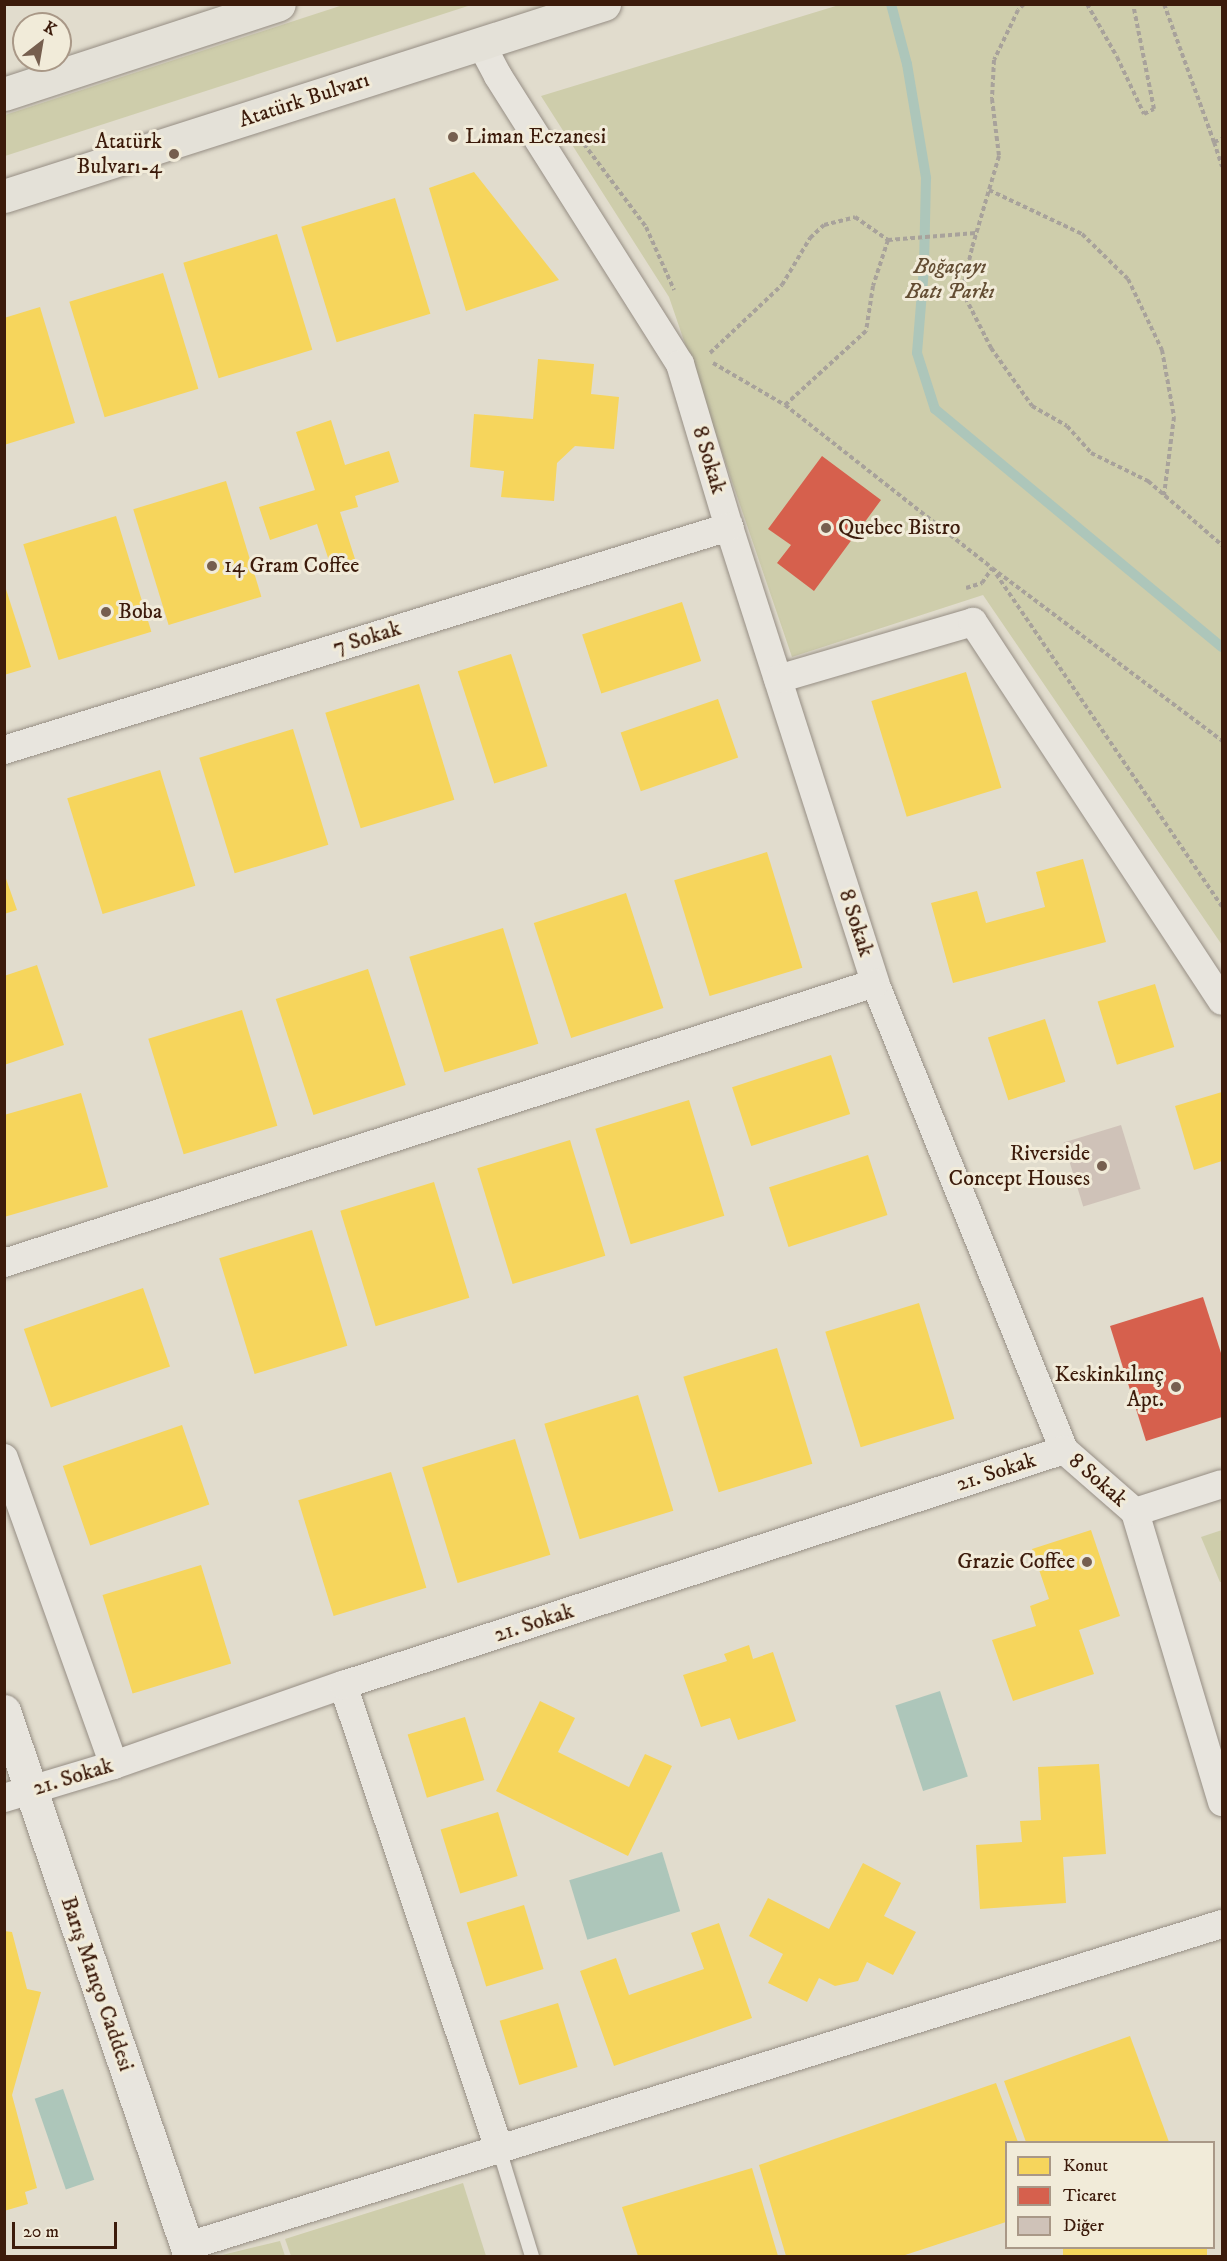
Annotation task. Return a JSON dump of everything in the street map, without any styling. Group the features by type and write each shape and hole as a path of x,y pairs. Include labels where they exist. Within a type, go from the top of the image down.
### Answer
{"main road":[{"path":"4,94 279,4"},
{"name":"Atatürk Bulvarı","path":"4,196 604,4"}],"street":[{"name":"8 Sokak","path":"481,44 498,76 680,364 729,527 875,983 1064,1450 1135,1512 1222,1802"},
{"name":"7 Sokak","path":"4,750 729,527"},
{"path":"778,680 973,622 1222,1001"},
{"path":"4,1263 875,983"},
{"name":"21. Sokak","path":"17,1794 114,1766 343,1685 1064,1450"},
{"path":"4,1458 114,1766"},
{"path":"1135,1512 1222,1484"},
{"path":"343,1685 498,2149"},
{"name":"Barış Manço Caddesi","path":"4,1711 17,1794 189,2251"},
{"path":"189,2251 498,2149 1222,1924"}],"lane":[{"path":"498,2149 532,2256"}],"path":[{"path":"1024,4 1018,10 993,60 992,99 999,156 976,233 962,291 991,348 1032,406 1067,426 1091,453 1148,481 1222,545"},
{"path":"1087,4 1117,57 1144,114 1154,109 1133,4"},
{"path":"1164,4 1222,167"},
{"path":"568,124 646,227 675,293"},
{"path":"1214,142 1222,139"},
{"path":"989,190 1082,234 1128,279 1162,350 1174,417 1164,495"},
{"path":"976,233 888,240 855,217 824,225 810,238 782,285 705,358 785,405 992,568 1222,741"},
{"path":"785,405 866,331 873,286 888,240"},
{"path":"960,590 982,583 992,568"},
{"path":"992,568 1222,906"}],"green space":[{"path":"346,4 471,5 5,156 5,115"},
{"name":"Boğaçayı Batı Parkı","path":"839,5 1222,5 1222,945 983,595 792,657 669,297 541,96"},
{"path":"1222,1530 1222,1582 1220,1582 1201,1537"},
{"path":"463,2183 486,2256 291,2256 285,2239"},
{"path":"280,2241 285,2256 218,2256"}],"shaded area":[{"path":"940,1691 968,1777 923,1791 895,1706"},
{"path":"662,1852 680,1911 587,1940 569,1880"},
{"path":"63,2089 94,2180 66,2190 35,2099"}],"building: Konut":[{"path":"474,172 559,280 466,311 429,188"},
{"path":"395,198 430,314 337,342 301,227"},
{"path":"277,234 312,350 219,378 183,263"},
{"path":"163,273 198,389 105,417 69,302"},
{"path":"40,307 75,423 4,445 4,318"},
{"path":"538,359 594,364 591,394 619,397 614,449 575,446 557,463 554,501 501,497 504,471 470,467 474,414 533,419"},
{"path":"331,420 345,465 389,451 399,482 355,496 358,507 340,512 355,559 331,567 317,524 270,540 259,507 315,490 296,432"},
{"path":"226,481 261,597 169,625 133,509"},
{"path":"116,516 151,632 59,660 23,544"},
{"path":"4,583 31,667 4,675"},
{"path":"682,602 701,661 601,693 582,634"},
{"path":"511,654 547,766 494,784 458,671"},
{"path":"966,672 1001,788 907,817 871,701"},
{"path":"419,684 454,800 361,828 325,713"},
{"path":"718,699 738,758 641,791 621,733"},
{"path":"293,729 328,845 235,873 199,758"},
{"path":"160,770 195,886 103,914 67,798"},
{"path":"767,852 802,968 710,996 674,880"},
{"path":"1083,859 1106,942 953,983 931,903 977,891 986,923 1045,907 1036,872"},
{"path":"4,873 17,910 4,914"},
{"path":"626,893 663,1008 571,1038 534,923"},
{"path":"503,928 538,1044 445,1072 409,957"},
{"path":"37,965 64,1045 4,1065 4,976"},
{"path":"368,969 406,1085 313,1115 276,999"},
{"path":"1155,984 1174,1047 1117,1065 1098,1002"},
{"path":"242,1010 277,1126 184,1154 148,1039"},
{"path":"1045,1019 1065,1082 1008,1100 988,1038"},
{"path":"831,1055 850,1114 751,1146 732,1087"},
{"path":"1222,1092 1222,1161 1194,1170 1175,1106"},
{"path":"81,1093 108,1187 4,1217 4,1115"},
{"path":"689,1100 724,1216 631,1244 595,1129"},
{"path":"570,1140 605,1256 513,1284 477,1168"},
{"path":"868,1155 887,1215 789,1247 769,1187"},
{"path":"434,1182 469,1298 376,1326 340,1211"},
{"path":"312,1230 347,1346 255,1374 219,1258"},
{"path":"143,1288 170,1366 51,1407 24,1329"},
{"path":"919,1303 954,1419 861,1447 825,1332"},
{"path":"777,1348 812,1464 719,1492 683,1377"},
{"path":"638,1395 673,1511 580,1539 544,1424"},
{"path":"182,1425 209,1504 90,1545 63,1466"},
{"path":"515,1439 550,1555 458,1583 422,1467"},
{"path":"391,1472 426,1588 334,1616 298,1500"},
{"path":"1091,1530 1120,1616 1079,1630 1094,1674 1013,1701 992,1640 1036,1626 1030,1606 1049,1599 1032,1549"},
{"path":"201,1565 231,1663 133,1694 103,1595"},
{"path":"749,1645 753,1659 773,1652 796,1721 738,1740 730,1718 701,1727 683,1675 727,1661 724,1654"},
{"path":"540,1701 575,1718 558,1752 629,1787 645,1754 672,1766 628,1856 496,1791"},
{"path":"465,1717 484,1780 427,1798 408,1735"},
{"path":"1099,1764 1106,1854 1063,1857 1066,1903 980,1909 976,1845 1022,1842 1020,1821 1041,1820 1038,1767"},
{"path":"498,1812 518,1876 460,1894 441,1830"},
{"path":"863,1863 901,1883 884,1916 916,1932 893,1975 867,1962 858,1981 835,1986 819,1978 807,2002 768,1983 783,1954 749,1936 768,1898 829,1929"},
{"path":"524,1905 544,1969 486,1987 467,1923"},
{"path":"719,1923 752,2018 614,2066 580,1971 616,1958 629,1995 704,1969 691,1933"},
{"path":"4,1931 12,1932 27,1989 41,1992 12,2095 37,2188 25,2192 28,2204 4,2211"},
{"path":"558,2003 578,2067 519,2085 500,2021"},
{"path":"1130,2036 1169,2141 1026,2141 1004,2081"},
{"path":"996,2083 1018,2141 1005,2141 1005,2222 902,2256 786,2256 759,2165"},
{"path":"752,2168 778,2256 638,2256 622,2207"},
{"path":"1063,2249 1207,2249 1207,2256 1063,2256"}],"building: Ticaret":[{"path":"822,456 881,500 814,591 777,563 791,545 768,529"},
{"name":"Keskinkılınç Apt.","path":"1203,1297 1222,1356 1222,1417 1146,1441 1110,1326"}],"building: Diğer":[{"name":"Riverside Concept Houses","path":"1121,1125 1141,1189 1083,1207 1064,1143"}],"waterway":[{"path":"891,4 907,64 926,178 924,268 917,353 935,409 1222,647"}],"place":[{"name":"Liman Eczanesi","path":"453,137"},
{"name":"Atatürk Bulvarı-4","path":"174,154"},
{"name":"Quebec Bistro","path":"826,528"},
{"name":"14 Gram Coffee","path":"212,566"},
{"name":"Boba","path":"106,612"},
{"name":"Riverside Concept Houses","path":"1102,1166"},
{"name":"Keskinkılınç Apt.","path":"1176,1387"},
{"name":"Grazie Coffee","path":"1087,1562"}]}
